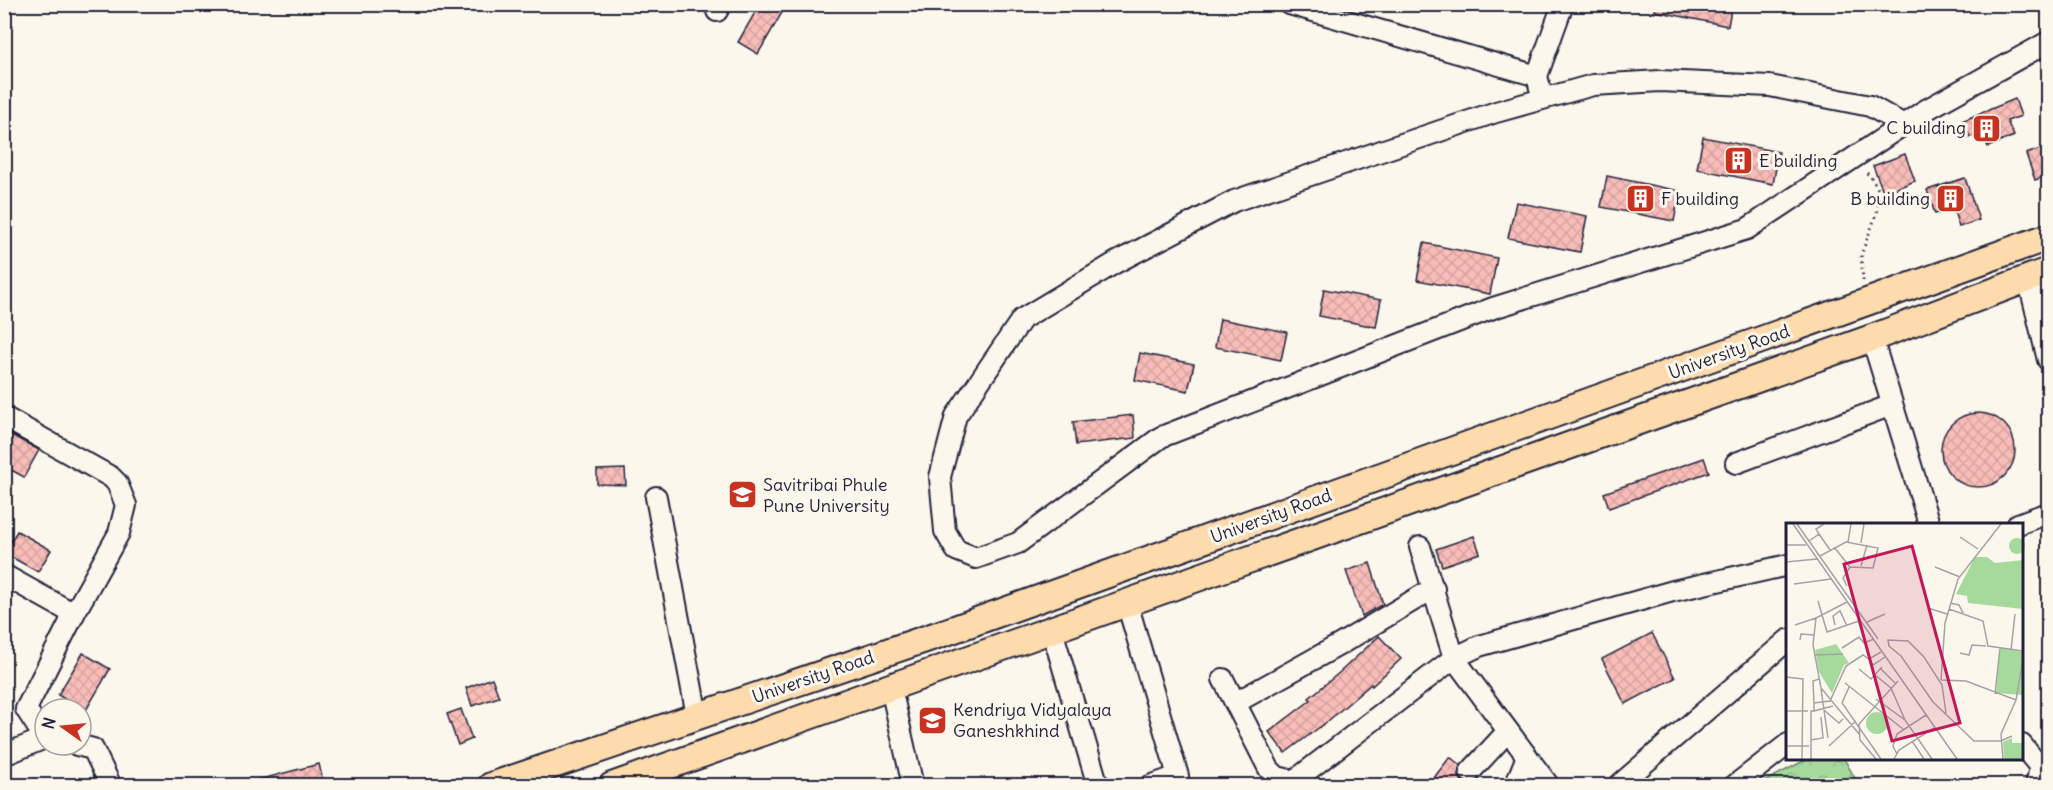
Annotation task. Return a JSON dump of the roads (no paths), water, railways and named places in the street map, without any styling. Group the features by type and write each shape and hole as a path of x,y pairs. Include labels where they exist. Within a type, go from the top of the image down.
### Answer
{"main road":[{"name":"University Road","path":"491,786 949,631 2049,237"},
{"name":"University Road","path":"612,786 656,778 891,688 1872,338 2038,274"}],"street":[{"path":"1289,4 1537,76"},
{"path":"1542,99 1537,76 1563,4"},
{"path":"1904,124 1870,106 1770,86 1648,82 1593,85 1496,112 1234,201 1115,262 1022,319 956,416 940,477 945,531 956,550 976,558 1018,543 1161,437 1493,308 1747,229 1924,111 2049,42"},
{"path":"2038,274 2049,360"},
{"path":"1872,338 1928,523"},
{"path":"1736,463 1892,405"},
{"path":"4,417 111,477 122,492 126,505 119,533 74,614 26,709 33,720"},
{"path":"656,497 697,716"},
{"path":"2023,523 2049,513"},
{"path":"1420,547 1454,658 1549,786"},
{"path":"1223,679 1269,769 1277,777 1296,783 1454,658 1479,646 1673,591 1786,565"},
{"path":"4,575 74,614"},
{"path":"1235,703 1339,645 1434,588"},
{"path":"1127,603 1178,776 1150,786"},
{"path":"1052,630 1098,786"},
{"path":"1618,786 1786,642"},
{"path":"891,688 913,786"},
{"path":"1470,772 1508,731"},
{"path":"4,754 33,742"},
{"path":"1734,786 1786,746"},
{"path":"2023,746 2042,774"},
{"path":"93,749 111,786"},
{"path":"1515,786 1527,756"}],"place":[{"name":"C building","path":"1987,128"},
{"name":"E building","path":"1738,161"},
{"name":"F building","path":"1640,199"},
{"name":"B building","path":"1951,199"},
{"name":"Savitribai Phule Pune University","path":"742,495"},
{"name":"Kendriya Vidyalaya Ganeshkhind","path":"932,720"}]}
